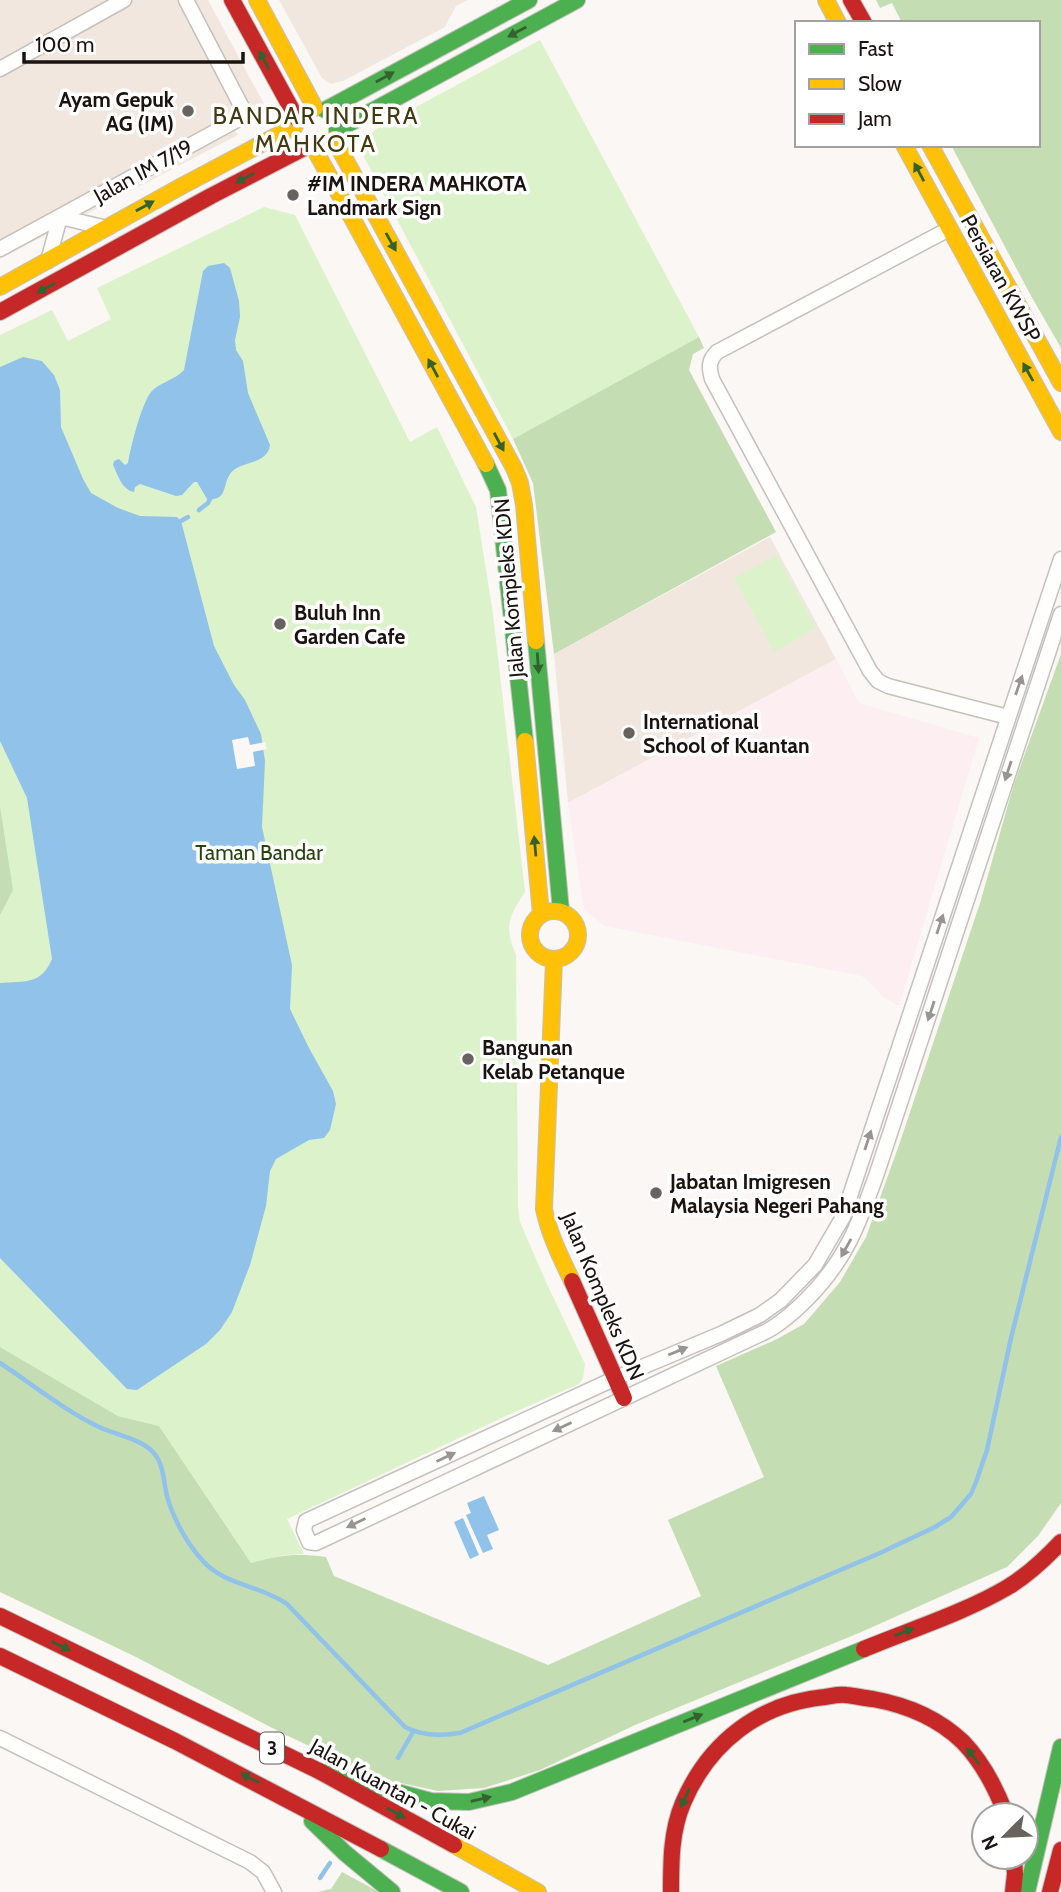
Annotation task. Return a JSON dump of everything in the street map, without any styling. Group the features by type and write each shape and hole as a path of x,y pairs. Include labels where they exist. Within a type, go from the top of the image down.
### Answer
{"main road":[{"path":"232,0 295,123 297,138 311,149"},
{"path":"257,0 320,109 334,119 335,134"},
{"path":"0,286 295,123 306,110 320,109 529,0"},
{"path":"0,312 211,196 311,149 326,147 335,134 577,0"},
{"path":"826,0 837,21"},
{"path":"851,0 863,21"},
{"name":"Jalan Kompleks KDN","path":"335,134 520,483 561,911"},
{"name":"Persiaran KWSP","path":"905,147 1061,432"},
{"name":"Persiaran KWSP","path":"931,147 1061,383"},
{"name":"Jalan Kompleks KDN","path":"311,149 498,490 541,914"},
{"path":"938,208 959,197"},
{"path":"498,490 520,483"},
{"path":"561,911 573,919 578,938 573,951 561,959 541,956 532,945 531,925 541,914 561,911"},
{"name":"Jalan Kompleks KDN","path":"554,960 544,1209 555,1244 624,1398"},
{"path":"319,1771 431,1801 469,1802 512,1792 967,1606 1008,1587 1043,1561 1061,1542"},
{"name":"Jalan Kuantan - Cukai","path":"0,1616 319,1771 538,1892"},
{"name":"3","path":"0,1656 109,1707 290,1799 461,1892"},
{"path":"0,1670 109,1707"},
{"path":"671,1892 669,1870 672,1839 680,1808 694,1778 708,1758 749,1721 778,1707 820,1695 869,1696 908,1707 941,1724 971,1751 1001,1801"},
{"path":"1027,1892 1061,1747"},
{"path":"290,1799 345,1853 392,1892"},
{"path":"1050,1892 1061,1850"},
{"path":"1013,1892 1015,1871"}],"street":[{"path":"0,69 124,0"},
{"name":"Jalan IM 7/19","path":"0,249 246,115 186,0"},
{"path":"48,261 60,217 107,228"},
{"path":"949,229 716,352 709,363 709,370 862,657 878,681 1008,717"},
{"path":"1061,559 842,1217 815,1265 781,1300 760,1315 615,1378 306,1521 303,1530 309,1542 316,1543 774,1328 802,1305 831,1274 862,1216 1061,614"},
{"path":"1001,738 1017,744"},
{"path":"902,1034 921,1040"},
{"path":"0,1738 250,1861 263,1872 274,1892"}],"shaded area":[{"path":"0,0 208,0 264,104 258,107 257,115 234,128 238,135 0,259"},
{"path":"279,0 467,0 456,6 445,27 343,81 331,84 322,78"},
{"name":"International School of Kuantan","path":"770,537 836,659 568,803 554,654"},
{"path":"836,659 859,703 979,738 899,1006 881,996 862,976 605,926 584,910 568,803"}],"green space":[{"path":"876,0 1061,0 1061,348 952,147 1040,147 1040,21 901,21 892,3 880,8"},
{"path":"540,40 699,337 513,439 364,157 367,140 379,127"},
{"name":"Taman Bandar","path":"264,207 295,215 410,442 437,427 476,507 493,614 525,892 515,909 509,929 516,955 520,1222 585,1364 583,1378 579,1384 287,1519 304,1554 284,1555 251,1563 159,1426 118,1416 0,1347 0,335 52,310 68,341 111,319 97,288"},
{"path":"699,337 704,348 693,354 689,370 776,532 554,654 533,483 513,439"},
{"path":"777,555 816,628 774,652 734,578"},
{"path":"1061,654 1061,1503 1038,1536 1007,1567 859,1633 635,1725 540,1770 484,1788 438,1791 374,1777 0,1592 0,1347 118,1416 159,1426 251,1563 288,1555 326,1557 334,1576 548,1665 701,1596 668,1520 764,1477 716,1366 804,1324 840,1282 866,1237 980,903 1014,784"},
{"path":"0,807 13,890 0,915"},
{"path":"342,1872 379,1892 317,1892 331,1889"}],"water":[{"path":"224,263 230,268 239,301 236,350 243,361 248,393 270,445 268,451 261,458 230,473 222,493 214,499 207,499 197,482 182,495 176,496 140,484 135,487 134,492 130,491 123,485 113,465 114,461 119,459 125,465 128,463 140,416 151,392 184,370 203,271 208,266"},
{"path":"23,357 42,361 54,375 60,390 61,427 91,493 118,508 140,516 177,517 181,521 214,646 261,734 265,761 262,827 292,965 290,1009 333,1091 336,1104 330,1130 324,1138 309,1140 276,1159 270,1171 266,1206 250,1265 232,1312 220,1330 206,1344 137,1390 127,1389 0,1258 0,983 31,980 43,973 52,959 27,798 0,741 0,367"},
{"path":"484,1496 499,1530 487,1535 493,1549 483,1553 466,1515 471,1513 467,1503"},
{"path":"463,1518 479,1555 470,1559 454,1522"}],"pier":[{"path":"248,737 250,745 265,742 267,749 253,752 255,766 237,769 232,740"}],"waterway":[{"path":"199,510 210,499"},
{"path":"181,521 188,517"},
{"path":"0,1363 86,1420 140,1443 152,1451 161,1466 167,1496 177,1522 191,1547 203,1561 221,1575 287,1604 405,1727 432,1735 460,1733 880,1553 951,1517 971,1494 987,1450 1011,1338 1061,1137"},
{"path":"398,1758 413,1732"},
{"path":"320,1878 330,1863"}],"traffic: fast":[{"path":"325,110 529,0"},
{"path":"337,130 577,0"},
{"path":"486,464 498,490 525,741"},
{"path":"536,641 561,911"},
{"path":"319,1771 431,1801 469,1802 512,1792 864,1649"},
{"path":"1027,1892 1061,1747"},
{"path":"312,1821 392,1892"},
{"path":"381,1849 461,1892"}],"traffic: slow":[{"path":"257,0 315,108"},
{"path":"826,0 837,21"},
{"path":"0,287 295,126"},
{"path":"334,139 514,468 524,505 536,641"},
{"path":"905,147 1061,432"},
{"path":"931,147 1061,383"},
{"path":"315,150 486,464"},
{"path":"525,741 541,914"},
{"path":"554,911 563,912 571,918 577,926 578,935 577,944 571,952 563,958 554,959 545,958 537,952 531,944 530,935 531,926 537,918 545,912 554,911"},
{"path":"554,960 544,1209 552,1237 572,1281"},
{"path":"454,1845 538,1892"}],"traffic: jam":[{"path":"232,0 297,119"},
{"path":"851,0 863,21"},
{"path":"0,312 306,147"},
{"path":"572,1281 624,1398"},
{"path":"864,1649 992,1596 1029,1572 1061,1542"},
{"path":"0,1616 319,1771 454,1845"},
{"path":"0,1656 175,1741 381,1849"},
{"path":"671,1892 672,1847 676,1824 694,1781 722,1744 739,1729 758,1717 801,1701 849,1695 897,1705 932,1719 963,1742 977,1758 1000,1801"},
{"path":"1050,1892 1061,1850"},
{"path":"1013,1892 1015,1871"}],"place":[{"name":"Ayam Gepuk AG (IM)","path":"188,111"},
{"name":"#IM INDERA MAHKOTA Landmark Sign","path":"293,195"},
{"name":"Buluh Inn Garden Cafe","path":"280,624"},
{"name":"International School of Kuantan","path":"629,733"},
{"name":"Bangunan Kelab Petanque","path":"468,1059"},
{"name":"Jabatan Imigresen Malaysia Negeri Pahang","path":"656,1193"}],"district":[{"name":"BANDAR INDERA MAHKOTA","path":"316,129"}]}
